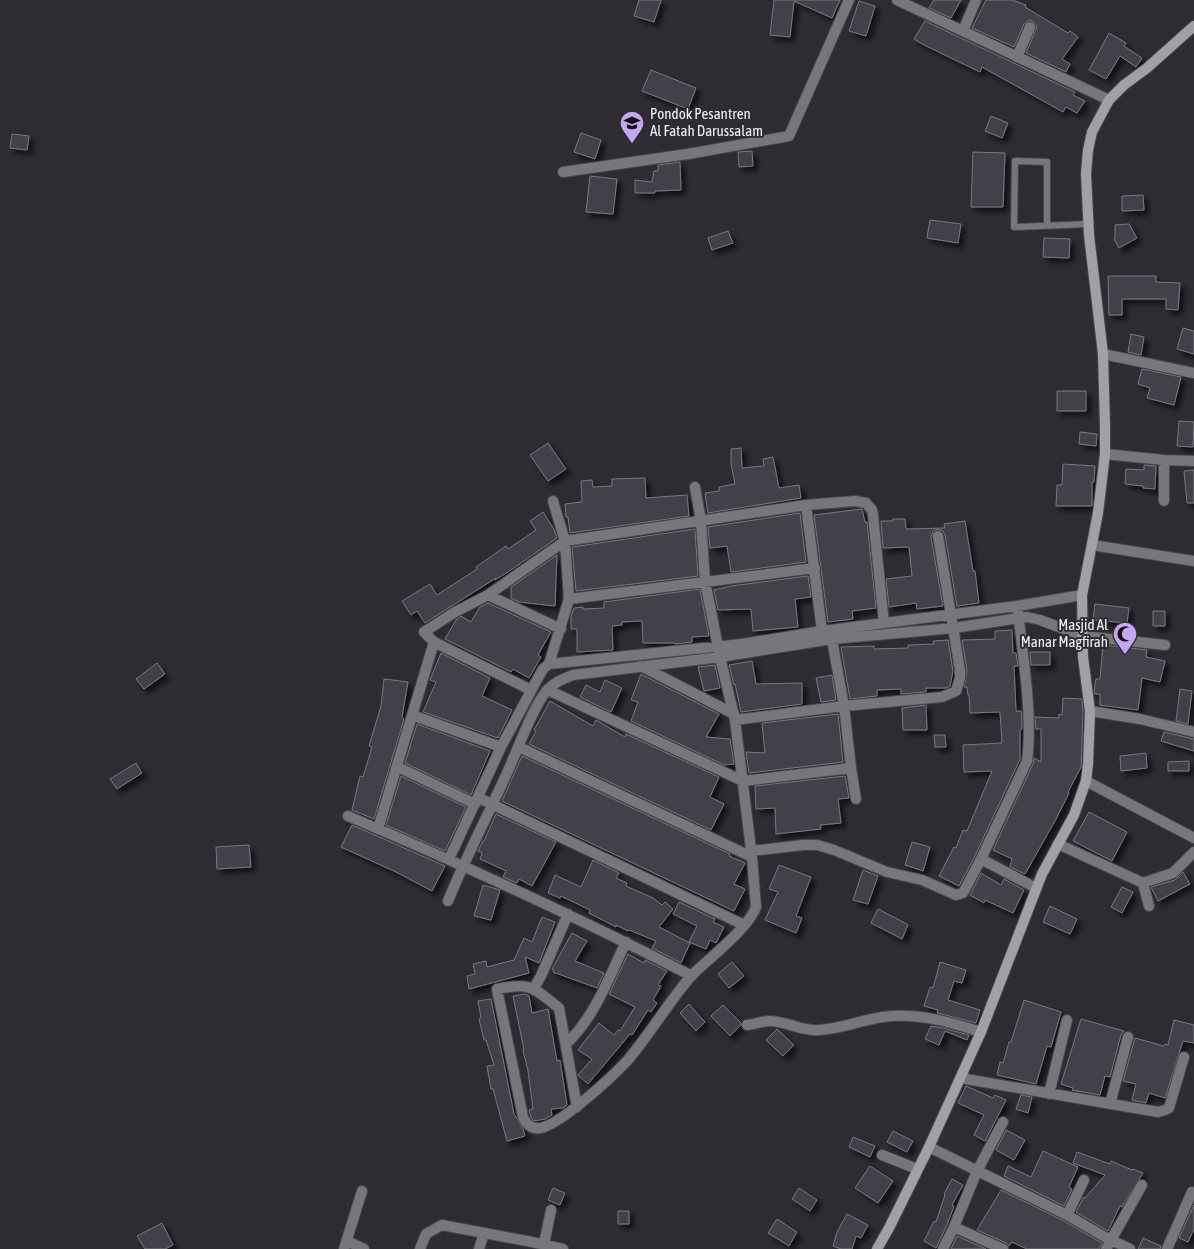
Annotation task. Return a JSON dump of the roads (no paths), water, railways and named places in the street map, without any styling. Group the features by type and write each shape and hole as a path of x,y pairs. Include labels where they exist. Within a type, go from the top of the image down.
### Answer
{"street":[{"path":"563,172 688,154 790,136 849,0"},
{"path":"897,0 1109,100"},
{"path":"964,31 976,0"},
{"path":"877,1249 929,1147 981,1032 1036,888 1074,815 1086,781 1090,712 1083,636 1082,595 1098,513 1105,425 1102,354 1089,224 1086,174 1088,150 1092,132 1109,100 1194,26"},
{"path":"1017,57 1030,27"},
{"path":"1102,354 1194,373"},
{"path":"1104,454 1194,461"},
{"path":"1164,460 1164,501"},
{"path":"577,1107 560,1008 534,988 517,985 497,988 523,1117 527,1125 544,1128 577,1107 626,1062 692,976 744,925 753,915 756,907 752,854 734,717 717,646 705,581 695,487"},
{"path":"531,690 434,642 424,632 455,612 488,595 565,541 806,505 855,500 866,503 872,510 884,623"},
{"path":"550,664 570,600 565,541 553,501"},
{"path":"806,505 815,568 844,706 856,799"},
{"path":"641,666 734,717 942,697 956,691 960,670 938,536"},
{"path":"1092,544 1194,561"},
{"path":"570,600 815,568"},
{"path":"488,595 561,629"},
{"path":"448,901 533,715 548,690 561,679 573,675 720,657 884,623 1018,606 1082,595"},
{"path":"519,747 752,854 803,845 817,845 887,872 922,880 956,895 963,893 966,889 981,860 1021,775 1028,754 1027,700 1018,606"},
{"path":"449,859 501,747 543,669 550,664 828,634 954,628 1027,617 1083,636 1165,646"},
{"path":"378,829 398,768 434,642"},
{"path":"548,690 743,782 851,768"},
{"path":"1090,712 1140,719 1194,732"},
{"path":"412,715 501,747"},
{"path":"398,768 477,801 493,805 744,925"},
{"path":"1086,781 1194,838"},
{"path":"348,816 463,865 626,942 692,976"},
{"path":"1058,844 1143,884 1173,873 1194,852"},
{"path":"981,860 1036,888"},
{"path":"1143,884 1149,906"},
{"path":"534,988 568,914"},
{"path":"566,1044 593,1010 626,942"},
{"path":"747,1025 771,1021 817,1031 869,1019 899,1016 931,1018 952,1022 981,1032"},
{"path":"1049,1094 1067,1020"},
{"path":"1110,1104 1128,1037"},
{"path":"960,1078 1158,1112 1168,1108 1184,1057"},
{"path":"943,1249 977,1171 1002,1122"},
{"path":"929,1147 1066,1215 1109,1244 1130,1249"},
{"path":"882,1155 918,1169"},
{"path":"1066,1215 1084,1180"},
{"path":"1109,1244 1142,1185"},
{"path":"362,1191 346,1245 364,1249"},
{"path":"1167,1249 1192,1192"},
{"path":"544,1244 551,1210"},
{"path":"420,1249 426,1234 442,1225 532,1245 544,1244 564,1249"},
{"path":"954,1226 1003,1249"},
{"path":"479,1249 484,1233"}],"lane":[{"path":"1047,226 1047,162 1015,161 1014,227 1047,226 1089,224"}],"place":[{"name":"Pondok Pesantren Al Fatah Darussalam","path":"632,144"},
{"name":"Masjid Al Manar Magfirah","path":"1125,655"}]}
